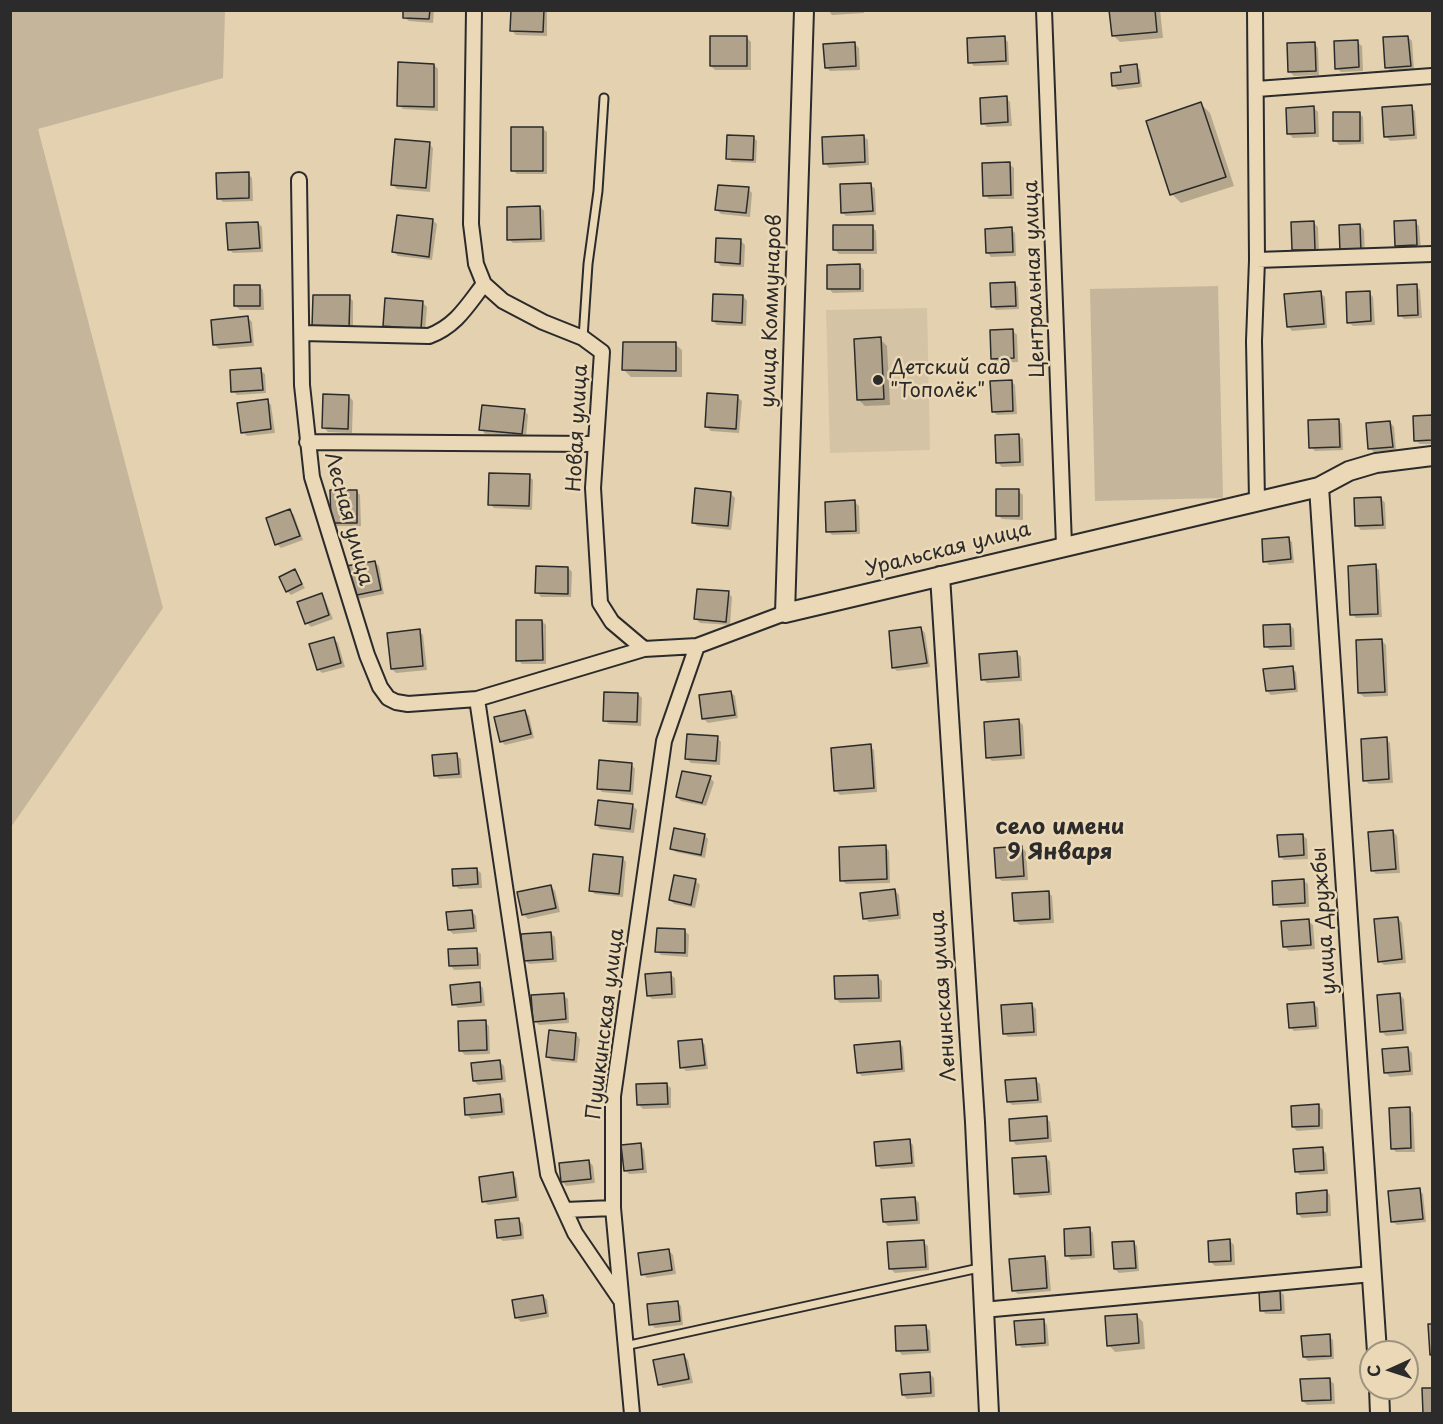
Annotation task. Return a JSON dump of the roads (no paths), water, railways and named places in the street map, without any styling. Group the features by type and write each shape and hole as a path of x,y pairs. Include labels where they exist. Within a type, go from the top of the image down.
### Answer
{"street":[{"path":"302,333 429,336 444,330 460,315 484,284 476,264 471,224 474,10"},
{"name":"улица Коммунаров","path":"785,613 804,10"},
{"name":"Центральная улица","path":"1044,10 1064,545"},
{"path":"1255,10 1257,260 1254,341 1257,500"},
{"path":"1257,89 1432,76"},
{"name":"Лесная улица","path":"299,180 302,385 312,477 367,655 380,687 388,698 396,702 408,704 477,699"},
{"path":"1257,260 1432,254"},
{"name":"Новая улица","path":"484,284 503,301 543,322 583,338 602,352 592,488 600,603 612,622 644,649"},
{"path":"308,442 596,444"},
{"name":"Уральская улица","path":"477,699 644,649 697,646 785,613 1064,545 1319,487 1349,471 1376,463 1432,456"},
{"name":"улица Дружбы","path":"1319,487 1376,1340"},
{"name":"Ленинская улица","path":"940,576 975,1122 989,1413"},
{"name":"Пушкинская улица","path":"632,1413 613,1208 613,1096 664,741 697,646"},
{"path":"477,699 548,1174 575,1233 621,1300"},
{"path":"565,1210 613,1208"},
{"path":"983,1310 1372,1274"}],"lane":[{"path":"583,338 588,264 598,191 604,98"},
{"path":"625,1346 981,1267"}],"place":[{"name":"Детский сад \"Тополёк\"","path":"878,380"}],"district":[{"name":"село имени 9 Января","path":"1060,840"}]}
